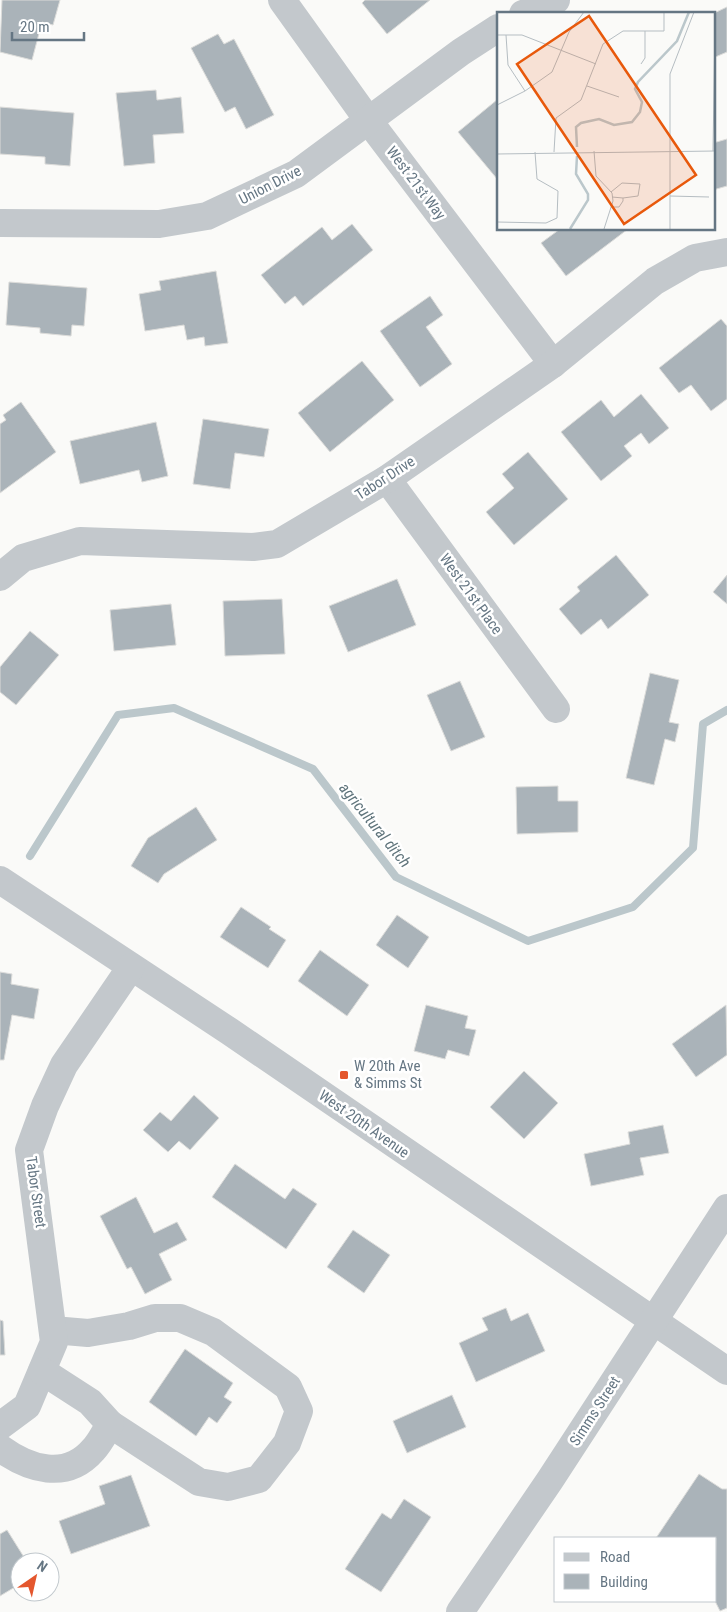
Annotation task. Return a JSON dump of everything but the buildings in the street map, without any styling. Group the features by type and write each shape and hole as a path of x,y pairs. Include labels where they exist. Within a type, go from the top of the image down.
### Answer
{"street":[{"name":"West 21st Way","path":"282,0 368,120 553,364"},
{"path":"528,12 556,0"},
{"name":"Union Drive","path":"0,223 159,224 207,216 296,174 461,52 497,29"},
{"name":"Tabor Drive","path":"0,577 23,558 80,541 253,547 277,544 387,479 553,364 655,281 695,258 727,252"},
{"name":"West 21st Place","path":"387,479 556,709"},
{"name":"West 20th Avenue","path":"0,880 727,1371"},
{"name":"Tabor Street","path":"0,1426 27,1406 54,1342 29,1150 45,1106 64,1065 131,967"},
{"name":"Simms Street","path":"460,1612 550,1480 652,1320 727,1208"},
{"path":"42,1371 90,1402 110,1424 199,1482 228,1487 259,1479 287,1443 300,1411 288,1386 213,1332 180,1318 155,1318 129,1326 88,1334 53,1330"},
{"path":"0,1448 14,1458 39,1469 68,1468 93,1450 110,1424"}],"waterway":[{"name":"agricultural ditch","path":"30,856 118,715 174,708 313,769 396,877 528,941 633,907 693,848 703,724 727,710"}],"place":[{"name":"W 20th Ave & Simms St","path":"344,1075"}]}
